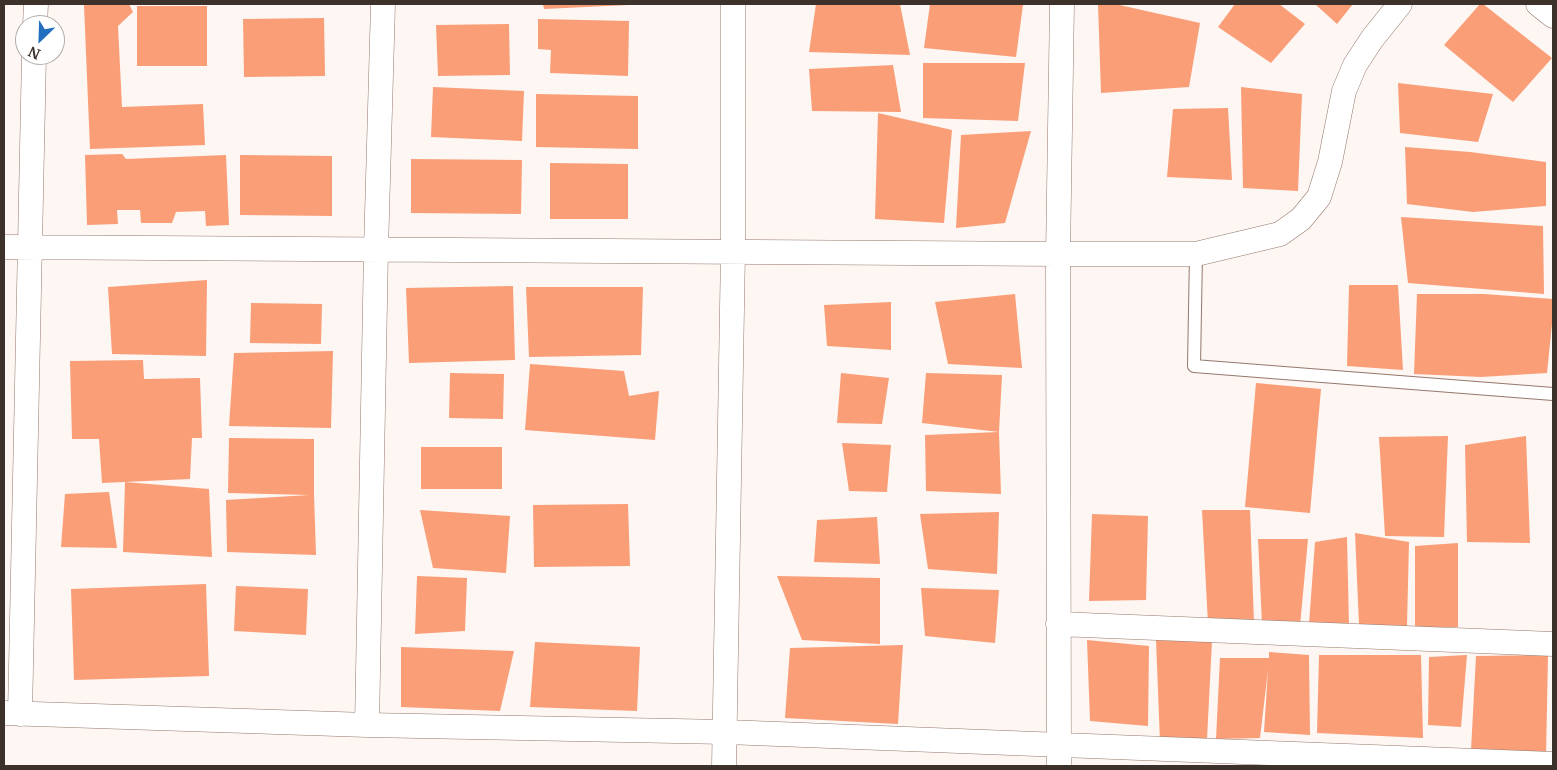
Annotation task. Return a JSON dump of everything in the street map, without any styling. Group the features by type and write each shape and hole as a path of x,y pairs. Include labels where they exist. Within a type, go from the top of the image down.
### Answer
{"street":[{"path":"367,725 382,4"},
{"path":"724,766 733,251 733,4"},
{"path":"1059,756 1058,254 1062,4"},
{"path":"4,247 1196,254 1280,234 1301,219 1319,197 1330,162 1344,91 1356,65 1368,46 1400,4"},
{"path":"1538,4 1553,16"},
{"path":"34,65 30,247 12,714 367,725 726,732 1059,756 1553,764"},
{"path":"1058,624 1553,644"}],"lane":[{"path":"1196,254 1194,366 1553,394"}],"building":[{"path":"129,4 133,12 118,26 122,107 203,104 205,145 90,149 84,5"},
{"path":"543,4 628,4 628,5 544,9"},
{"path":"816,4 900,4 910,55 809,52"},
{"path":"930,4 1023,5 1016,57 924,48"},
{"path":"1098,4 1115,4 1200,23 1189,87 1101,93"},
{"path":"1235,4 1279,4 1305,24 1271,63 1218,27"},
{"path":"1315,4 1353,4 1337,24"},
{"path":"1480,4 1483,4 1552,58 1513,102 1444,45"},
{"path":"137,6 207,6 207,66 137,66"},
{"path":"324,18 325,76 244,77 243,19"},
{"path":"538,19 629,21 628,76 550,73 551,50 538,49"},
{"path":"509,24 510,75 438,76 436,25"},
{"path":"923,63 1025,63 1018,121 923,118"},
{"path":"893,65 901,112 812,111 809,69"},
{"path":"1398,83 1493,94 1478,142 1400,133"},
{"path":"433,87 524,91 522,141 431,137"},
{"path":"1241,87 1302,94 1298,191 1243,188"},
{"path":"536,94 638,96 638,149 536,147"},
{"path":"1228,108 1232,180 1167,177 1173,109"},
{"path":"878,113 952,130 944,223 875,219"},
{"path":"1031,131 1005,223 956,228 961,135"},
{"path":"1405,147 1470,152 1546,162 1546,206 1473,212 1407,204"},
{"path":"122,154 126,159 226,155 229,225 206,226 205,211 176,212 172,223 141,223 140,210 117,210 118,224 87,225 85,155"},
{"path":"240,155 332,156 332,216 240,215"},
{"path":"411,159 522,160 521,214 411,213"},
{"path":"550,163 628,164 628,219 550,219"},
{"path":"1401,217 1543,226 1544,294 1408,283"},
{"path":"207,280 206,356 112,354 108,287"},
{"path":"1349,285 1398,285 1403,370 1347,366"},
{"path":"513,286 515,360 409,363 406,288"},
{"path":"526,287 643,287 641,355 529,357"},
{"path":"1015,294 1022,368 948,364 935,302"},
{"path":"1417,294 1484,294 1553,299 1547,373 1481,377 1414,374"},
{"path":"891,302 891,350 827,346 824,305"},
{"path":"251,303 322,304 321,344 250,343"},
{"path":"333,351 331,428 229,426 234,353"},
{"path":"143,360 144,379 200,378 202,438 192,438 190,479 102,483 99,439 72,439 70,361"},
{"path":"530,364 624,371 629,396 659,391 655,440 525,430"},
{"path":"450,373 504,374 503,419 449,418"},
{"path":"841,373 889,378 882,424 837,423"},
{"path":"926,373 1002,375 999,432 922,423"},
{"path":"1256,383 1321,389 1310,513 1245,507"},
{"path":"999,432 1001,494 926,491 925,435"},
{"path":"1448,436 1444,537 1385,536 1379,437"},
{"path":"1526,436 1530,543 1467,542 1465,445"},
{"path":"229,438 314,439 316,555 227,552 226,500 309,495 228,493"},
{"path":"842,443 891,445 887,492 849,491"},
{"path":"421,447 502,447 502,489 421,489"},
{"path":"125,482 209,489 212,557 123,552"},
{"path":"109,492 117,548 61,547 65,494"},
{"path":"628,504 630,566 534,567 533,505"},
{"path":"420,510 510,516 506,573 433,568"},
{"path":"1202,510 1250,510 1254,623 1208,624"},
{"path":"999,512 997,574 928,569 920,514"},
{"path":"1092,514 1148,516 1146,600 1089,601"},
{"path":"877,517 880,564 814,562 817,520"},
{"path":"1355,533 1409,542 1407,626 1359,625"},
{"path":"1347,537 1349,626 1309,624 1315,542"},
{"path":"1258,539 1308,539 1300,626 1262,624"},
{"path":"1458,543 1458,627 1415,628 1415,546"},
{"path":"417,576 467,578 465,631 415,634"},
{"path":"777,576 880,578 880,644 802,640"},
{"path":"206,584 209,676 74,680 71,589"},
{"path":"236,586 308,589 306,635 234,631"},
{"path":"921,588 999,590 995,643 925,636"},
{"path":"1087,640 1149,646 1148,726 1090,721"},
{"path":"1156,640 1212,641 1207,739 1160,742"},
{"path":"535,642 640,647 637,711 530,707"},
{"path":"903,645 898,724 785,718 790,648"},
{"path":"401,647 514,651 500,711 401,707"},
{"path":"1269,652 1309,655 1310,735 1264,732 1268,670 1260,738 1216,739 1220,658 1269,658"},
{"path":"1319,655 1421,655 1423,738 1317,733"},
{"path":"1467,655 1461,727 1428,725 1429,657"},
{"path":"1548,655 1546,756 1471,750 1476,656"}]}
